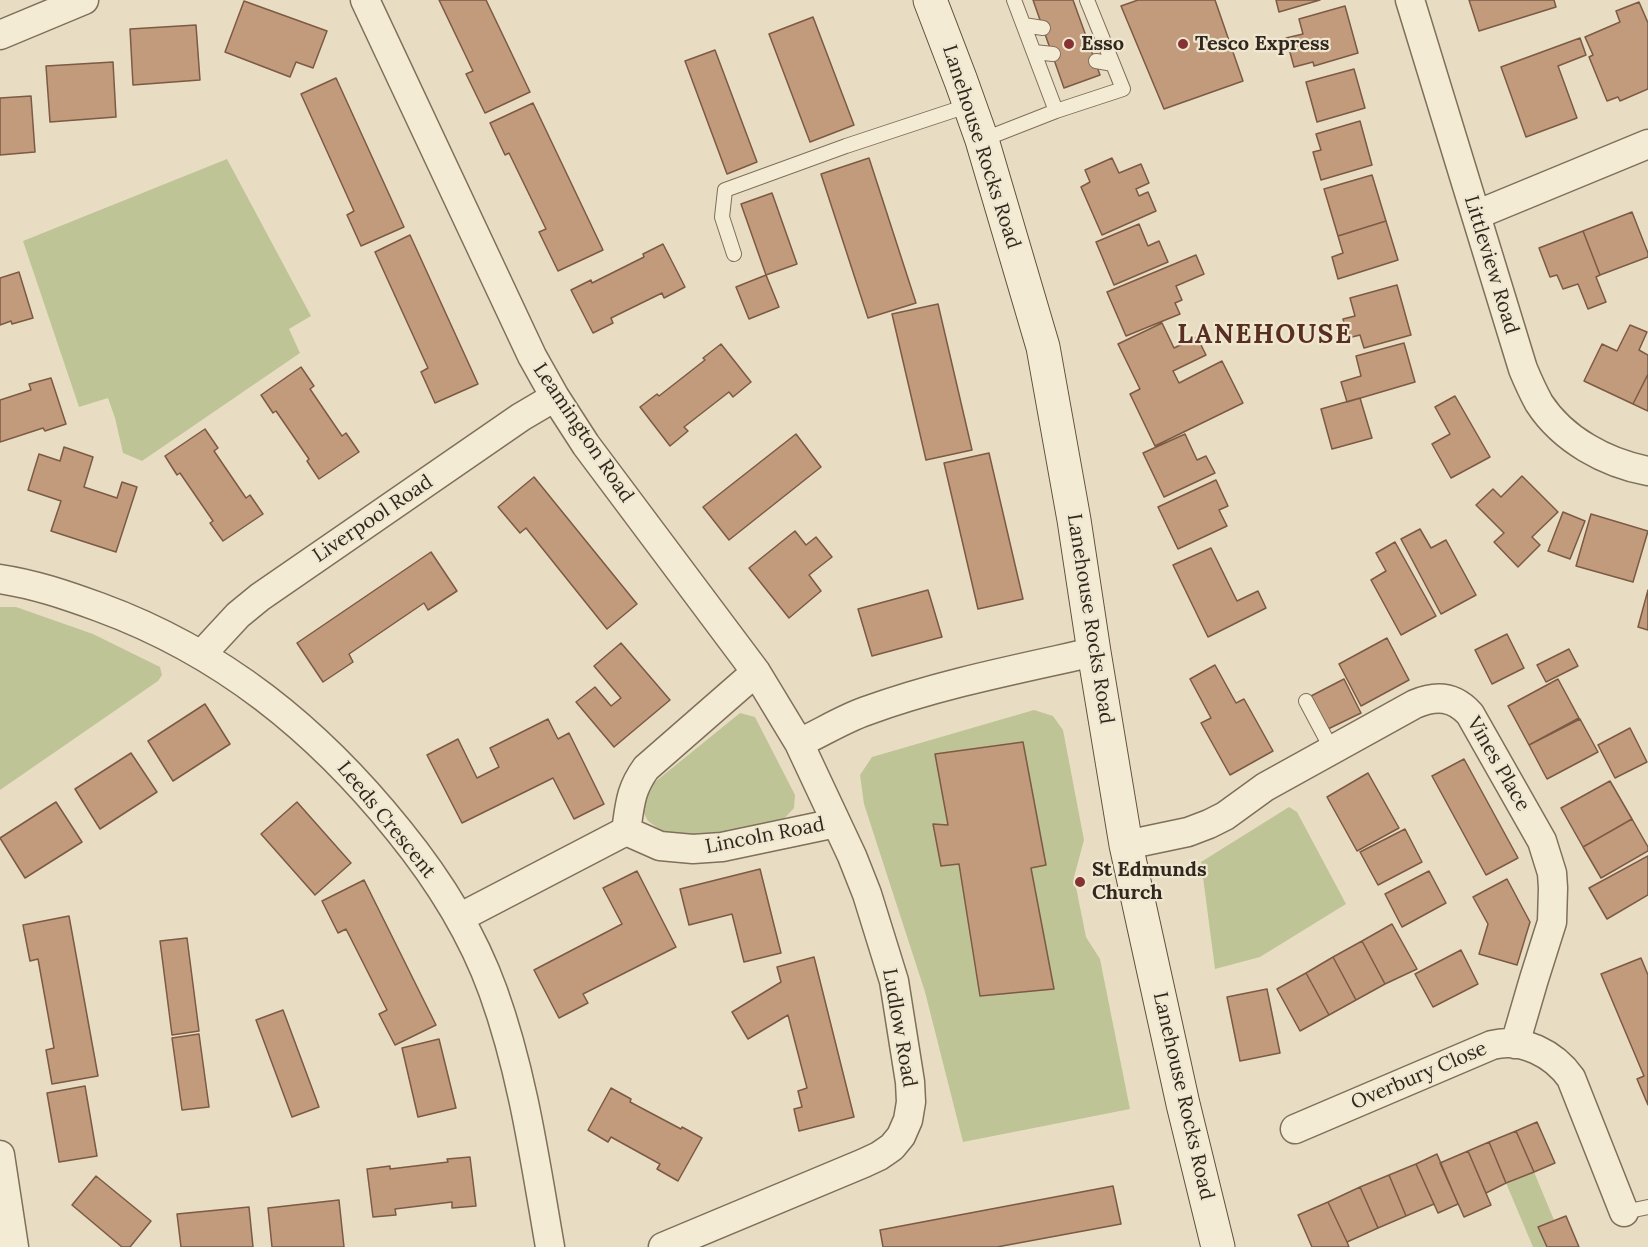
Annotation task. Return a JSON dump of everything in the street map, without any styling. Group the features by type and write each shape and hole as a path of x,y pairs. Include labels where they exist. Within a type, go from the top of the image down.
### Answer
{"main road":[{"name":"Lanehouse Rocks Road","path":"931,0 982,140 1043,347 1074,520 1126,845 1183,1104 1218,1247"}],"street":[{"path":"0,34 84,0"},
{"name":"Leamington Road","path":"365,0 532,356 555,397 586,445 756,672 800,743"},
{"name":"Littleview Road","path":"1410,0 1531,389 1552,420 1579,443 1613,461 1648,471"},
{"path":"1476,215 1648,144"},
{"name":"Liverpool Road","path":"201,655 238,615 260,597 521,417 555,397"},
{"name":"Leeds Crescent","path":"0,579 22,582 64,594 137,622 171,637 232,674 269,700 336,758 413,849 459,918 493,990 506,1030 524,1102 550,1247"},
{"path":"800,743 864,712 915,695 1094,652"},
{"path":"459,918 626,831 633,790 646,768 756,672"},
{"name":"Vines Place","path":"1126,845 1188,832 1209,824 1225,816 1265,787 1425,700 1436,698 1455,701 1470,714 1542,841 1552,873 1552,922 1515,1044"},
{"name":"Ludlow Road","path":"663,1247 879,1156 892,1147 901,1136 908,1120 911,1102 910,1082 894,981 867,894 800,743"},
{"name":"Lincoln Road","path":"626,831 660,846 693,849 722,847 836,823"},
{"name":"Overbury Close","path":"1295,1129 1492,1045 1508,1043 1528,1047 1546,1054 1571,1078 1636,1209"},
{"path":"0,1155 14,1247"}],"lane":[{"path":"1014,0 1056,111"},
{"path":"982,140 1056,111 1123,89 1102,37 1084,3"},
{"path":"1024,25 1043,28"},
{"path":"1086,34 1102,37"},
{"path":"1034,52 1053,54"},
{"path":"1095,61 1113,64"},
{"path":"734,254 722,218 724,190 970,105"},
{"path":"1306,701 1332,750"}],"green space":[{"path":"227,159 311,316 289,329 300,353 142,461 123,453 108,398 79,407 23,241"},
{"path":"0,607 16,607 93,634 160,667 162,675 158,681 0,790"},
{"path":"1034,710 1053,716 1063,730 1084,840 1074,877 1086,937 1100,959 1130,1109 963,1142 925,992 864,804 860,775 872,757"},
{"path":"740,713 755,717 795,795 794,808 781,822 706,835 663,832 648,821 641,808 645,790"},
{"path":"1289,807 1297,812 1346,904 1260,957 1215,969 1201,862"},
{"path":"1534,1172 1554,1220 1539,1227 1547,1247 1533,1247 1506,1183"}],"building":[{"path":"439,0 486,0 530,92 485,113 466,74 473,71"},
{"name":"Esso","path":"1033,0 1073,0 1100,75 1064,88"},
{"name":"Tesco Express","path":"1138,0 1215,0 1243,81 1164,109 1121,6"},
{"path":"1276,0 1320,0 1279,12"},
{"path":"1469,0 1554,0 1556,7 1479,31"},
{"path":"244,1 327,31 313,68 296,62 290,77 225,52"},
{"path":"1639,2 1648,23 1648,89 1620,101 1618,97 1607,101 1589,57 1593,55 1585,37 1620,22 1616,11"},
{"path":"1345,6 1358,53 1314,66 1313,62 1294,67 1286,38 1303,34 1299,19"},
{"path":"813,17 854,125 810,142 769,34"},
{"path":"196,25 200,80 133,85 130,29"},
{"path":"1580,38 1586,55 1558,66 1577,118 1526,137 1501,67"},
{"path":"715,50 757,162 727,174 685,61"},
{"path":"113,62 116,117 50,122 46,66"},
{"path":"1354,69 1365,108 1317,122 1306,82"},
{"path":"336,78 404,227 361,246 347,215 354,211 301,94"},
{"path":"31,96 35,152 0,155 0,98"},
{"path":"533,103 603,250 558,271 539,232 546,229 509,153 505,155 490,123"},
{"path":"1360,121 1372,165 1321,180 1313,152 1321,150 1316,134"},
{"path":"869,158 916,303 868,318 821,174"},
{"path":"1112,158 1119,173 1141,164 1149,183 1136,189 1139,196 1148,192 1156,211 1102,235 1081,187 1090,182 1085,170"},
{"path":"1372,175 1386,221 1338,236 1324,189"},
{"path":"772,193 797,264 766,275 741,204"},
{"path":"1632,212 1648,257 1600,275 1583,231"},
{"path":"1386,221 1398,260 1338,279 1332,257 1343,253 1338,236"},
{"path":"1139,224 1148,246 1159,241 1168,262 1114,285 1096,242"},
{"path":"1583,231 1600,275 1596,277 1606,302 1588,309 1578,284 1563,289 1557,275 1550,277 1539,248"},
{"path":"410,235 478,384 435,403 421,372 428,368 375,252"},
{"path":"663,244 685,287 664,298 662,293 611,318 613,323 593,333 571,290 591,280 592,283 644,257 643,254"},
{"path":"1196,255 1204,274 1176,286 1182,300 1175,303 1180,314 1126,336 1107,292"},
{"path":"19,272 33,318 0,325 0,278"},
{"path":"766,275 779,307 749,319 736,287"},
{"path":"1397,285 1411,335 1364,348 1360,335 1348,338 1343,319 1355,316 1350,298"},
{"path":"938,304 972,450 926,460 892,314"},
{"path":"1162,323 1174,348 1197,337 1206,355 1173,371 1179,383 1222,361 1243,403 1155,446 1130,394 1140,389 1118,344"},
{"path":"1630,325 1647,332 1639,350 1648,355 1648,374 1633,404 1584,381 1602,344 1617,351"},
{"path":"1404,343 1415,382 1347,402 1341,382 1361,376 1356,356"},
{"path":"721,344 751,382 733,397 729,392 684,427 688,431 670,446 640,407 657,394 659,396 705,360 703,358"},
{"path":"301,367 314,386 310,389 342,436 346,433 359,452 319,479 307,461 309,459 276,411 273,413 261,395"},
{"path":"1648,374 1648,411 1633,404"},
{"path":"51,378 66,424 45,431 43,428 0,442 0,400 31,390 29,384"},
{"path":"1455,396 1490,457 1451,478 1432,444 1450,434 1435,407"},
{"path":"1360,398 1372,438 1332,449 1321,409"},
{"path":"205,429 218,448 214,451 246,498 250,495 263,514 223,541 210,523 213,521 180,473 177,475 165,456"},
{"path":"796,434 821,467 729,540 703,507"},
{"path":"1185,434 1197,460 1206,456 1215,473 1164,497 1143,453"},
{"path":"64,447 93,457 84,487 117,498 122,482 137,487 116,552 51,531 61,501 28,490 39,454 60,461"},
{"path":"989,453 1023,599 978,609 944,463"},
{"path":"1522,476 1558,512 1532,537 1540,545 1518,567 1494,542 1504,533 1476,505 1493,489 1501,497"},
{"path":"534,477 637,604 607,629 526,528 520,533 498,507"},
{"path":"1216,480 1228,506 1219,510 1227,526 1178,549 1158,507"},
{"path":"1563,512 1585,521 1570,559 1548,551"},
{"path":"1591,514 1648,531 1633,582 1576,566"},
{"path":"1420,529 1431,548 1446,540 1476,595 1441,614 1401,539"},
{"path":"795,531 806,545 816,537 832,557 809,575 821,591 789,618 749,568"},
{"path":"1395,542 1436,616 1401,635 1371,580 1386,571 1376,553"},
{"path":"1211,548 1237,601 1258,591 1266,608 1208,637 1173,565"},
{"path":"431,552 457,591 428,610 424,603 349,654 353,662 323,682 297,643"},
{"path":"928,590 942,637 872,656 858,609"},
{"path":"1648,590 1648,630 1638,627"},
{"path":"1507,634 1524,668 1492,684 1475,650"},
{"path":"1387,638 1409,680 1361,706 1339,664"},
{"path":"621,643 670,700 614,747 576,702 595,687 611,706 621,698 594,666"},
{"path":"1569,649 1578,666 1546,682 1537,665"},
{"path":"1215,665 1236,703 1244,699 1273,751 1230,775 1201,723 1211,718 1190,679"},
{"path":"1344,679 1361,713 1328,729 1311,696"},
{"path":"1558,679 1579,718 1529,745 1508,706"},
{"path":"205,704 230,744 173,781 148,741"},
{"path":"548,719 558,739 569,733 604,804 574,819 553,778 462,823 427,755 458,739 477,778 499,767 490,748"},
{"path":"1580,719 1598,752 1547,779 1529,745"},
{"path":"1630,728 1647,762 1615,778 1598,745"},
{"path":"1023,742 1046,865 1031,868 1054,989 980,996 959,864 941,866 933,824 948,825 935,754"},
{"path":"131,753 157,792 100,829 75,789"},
{"path":"1464,759 1518,858 1486,875 1432,776"},
{"path":"1368,773 1399,828 1357,851 1327,797"},
{"path":"1610,781 1632,819 1583,847 1561,808"},
{"path":"56,802 82,842 25,878 0,838"},
{"path":"297,802 351,863 315,895 261,834"},
{"path":"1632,819 1648,851 1601,878 1583,847"},
{"path":"1405,829 1422,862 1378,885 1360,852"},
{"path":"1648,856 1648,895 1607,919 1589,888"},
{"path":"760,869 781,953 744,962 732,914 689,925 680,889"},
{"path":"637,871 676,947 583,994 588,1003 559,1018 534,970 622,924 603,888"},
{"path":"1429,871 1446,903 1402,927 1385,894"},
{"path":"1507,879 1530,922 1517,965 1479,954 1488,924 1473,897"},
{"path":"364,880 436,1025 395,1045 379,1014 387,1010 346,929 338,933 322,901"},
{"path":"69,916 98,1076 52,1084 46,1050 54,1048 38,959 30,961 23,925"},
{"path":"1392,924 1417,969 1385,984 1362,941"},
{"path":"187,938 199,1031 172,1035 160,941"},
{"path":"1362,941 1385,984 1356,1000 1333,957"},
{"path":"1461,950 1478,984 1433,1007 1415,974"},
{"path":"814,957 854,1117 799,1131 794,1109 802,1107 798,1091 807,1088 788,1015 748,1039 732,1012 781,982 777,967"},
{"path":"1333,957 1356,1000 1329,1015 1306,973"},
{"path":"1641,958 1648,975 1648,1105 1637,1079 1644,1076 1601,974"},
{"path":"1306,973 1329,1015 1300,1031 1277,989"},
{"path":"1267,989 1280,1053 1240,1061 1227,997"},
{"path":"283,1010 319,1107 292,1117 256,1020"},
{"path":"199,1034 209,1107 182,1110 172,1038"},
{"path":"439,1039 456,1108 418,1117 402,1048"},
{"path":"85,1086 97,1156 59,1162 47,1093"},
{"path":"611,1088 631,1099 630,1102 702,1138 678,1181 657,1169 660,1164 611,1137 608,1142 588,1130"},
{"path":"1537,1122 1555,1163 1534,1172 1516,1131"},
{"path":"1516,1131 1534,1172 1506,1183 1489,1142"},
{"path":"1489,1142 1506,1183 1486,1193 1468,1151"},
{"path":"1468,1151 1491,1205 1464,1217 1440,1163"},
{"path":"1437,1154 1458,1204 1438,1213 1416,1164"},
{"path":"470,1157 476,1206 452,1208 452,1202 395,1209 396,1215 373,1217 367,1169 390,1166 390,1169"},
{"path":"1416,1164 1434,1204 1406,1216 1389,1175"},
{"path":"1389,1175 1406,1216 1378,1228 1360,1187"},
{"path":"96,1176 151,1221 130,1247 122,1247 72,1205"},
{"path":"1113,1186 1121,1224 997,1247 883,1247 880,1230"},
{"path":"1360,1187 1378,1228 1347,1242 1328,1202"},
{"path":"339,1200 344,1247 272,1247 268,1208"},
{"path":"1328,1202 1349,1247 1312,1247 1298,1215"},
{"path":"249,1207 253,1247 181,1247 177,1214"},
{"path":"1566,1216 1579,1247 1547,1247 1538,1227"}],"place":[{"name":"Esso","path":"1069,44"},
{"name":"Tesco Express","path":"1183,44"},
{"name":"St Edmunds Church","path":"1080,882"}],"district":[{"name":"LANEHOUSE","path":"1265,336"}]}
